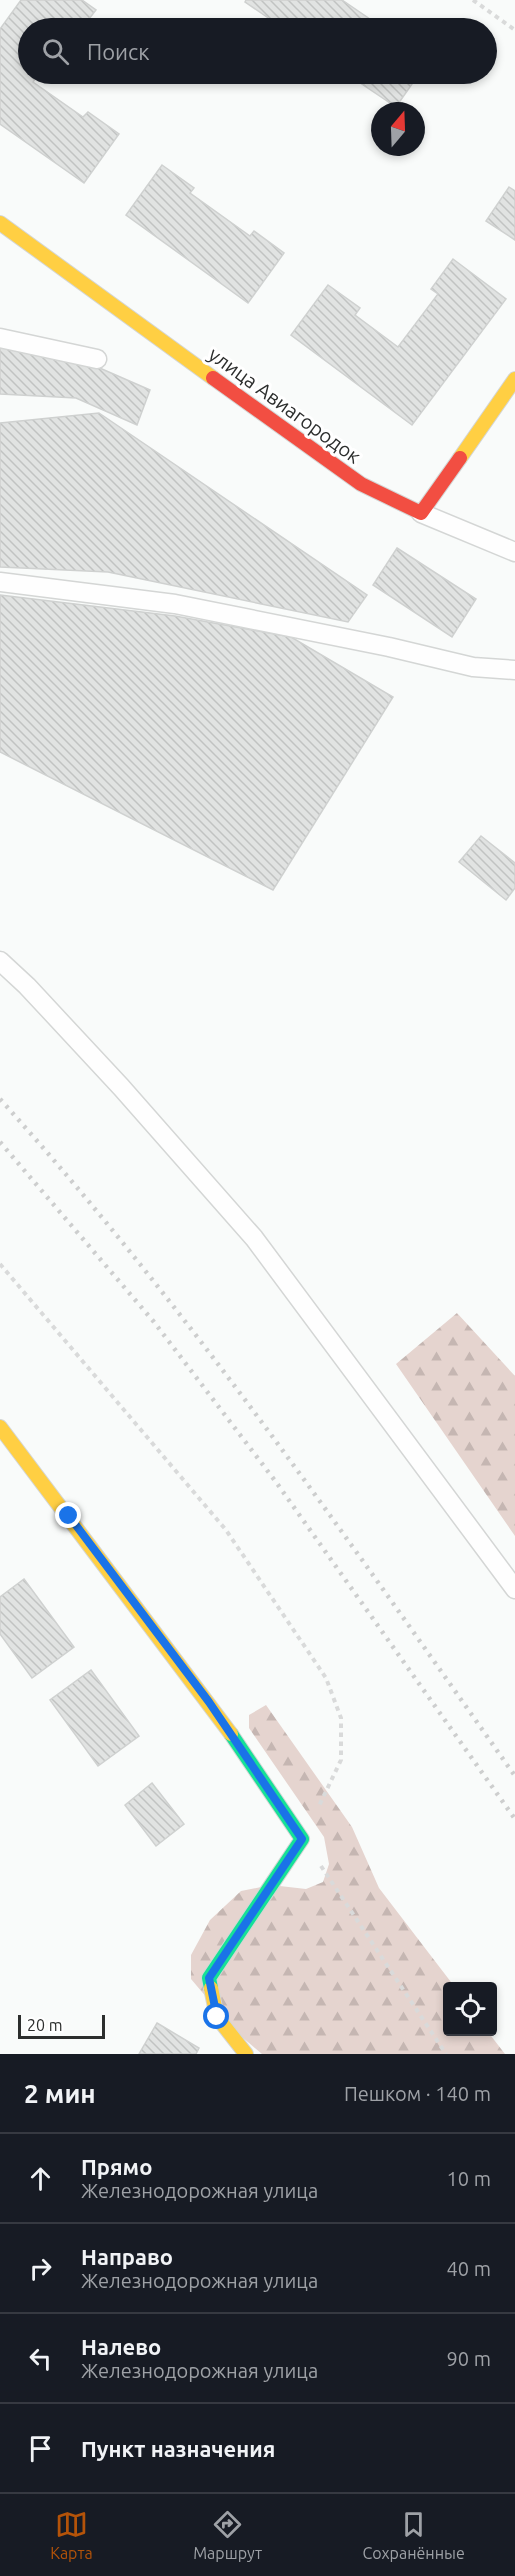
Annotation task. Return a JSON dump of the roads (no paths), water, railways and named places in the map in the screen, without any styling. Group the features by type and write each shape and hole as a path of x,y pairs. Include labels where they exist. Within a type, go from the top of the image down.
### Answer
{"street":[{"name":"улица Авиагородок","path":"0,222 332,464 361,484 421,513"},
{"path":"421,513 515,379"},
{"path":"0,1427 209,1702 302,1839 209,1978 217,2017 246,2054"}],"lane":[{"path":"0,338 97,358"},
{"path":"421,513 515,552"},
{"path":"0,582 175,604 389,647 473,667 515,670"},
{"path":"0,961 27,986 121,1087 254,1238 515,1589"}],"railway":[{"path":"0,1099 138,1261 203,1345 330,1515 515,1776"},
{"path":"0,1142 154,1322 276,1482 515,1819"}]}
